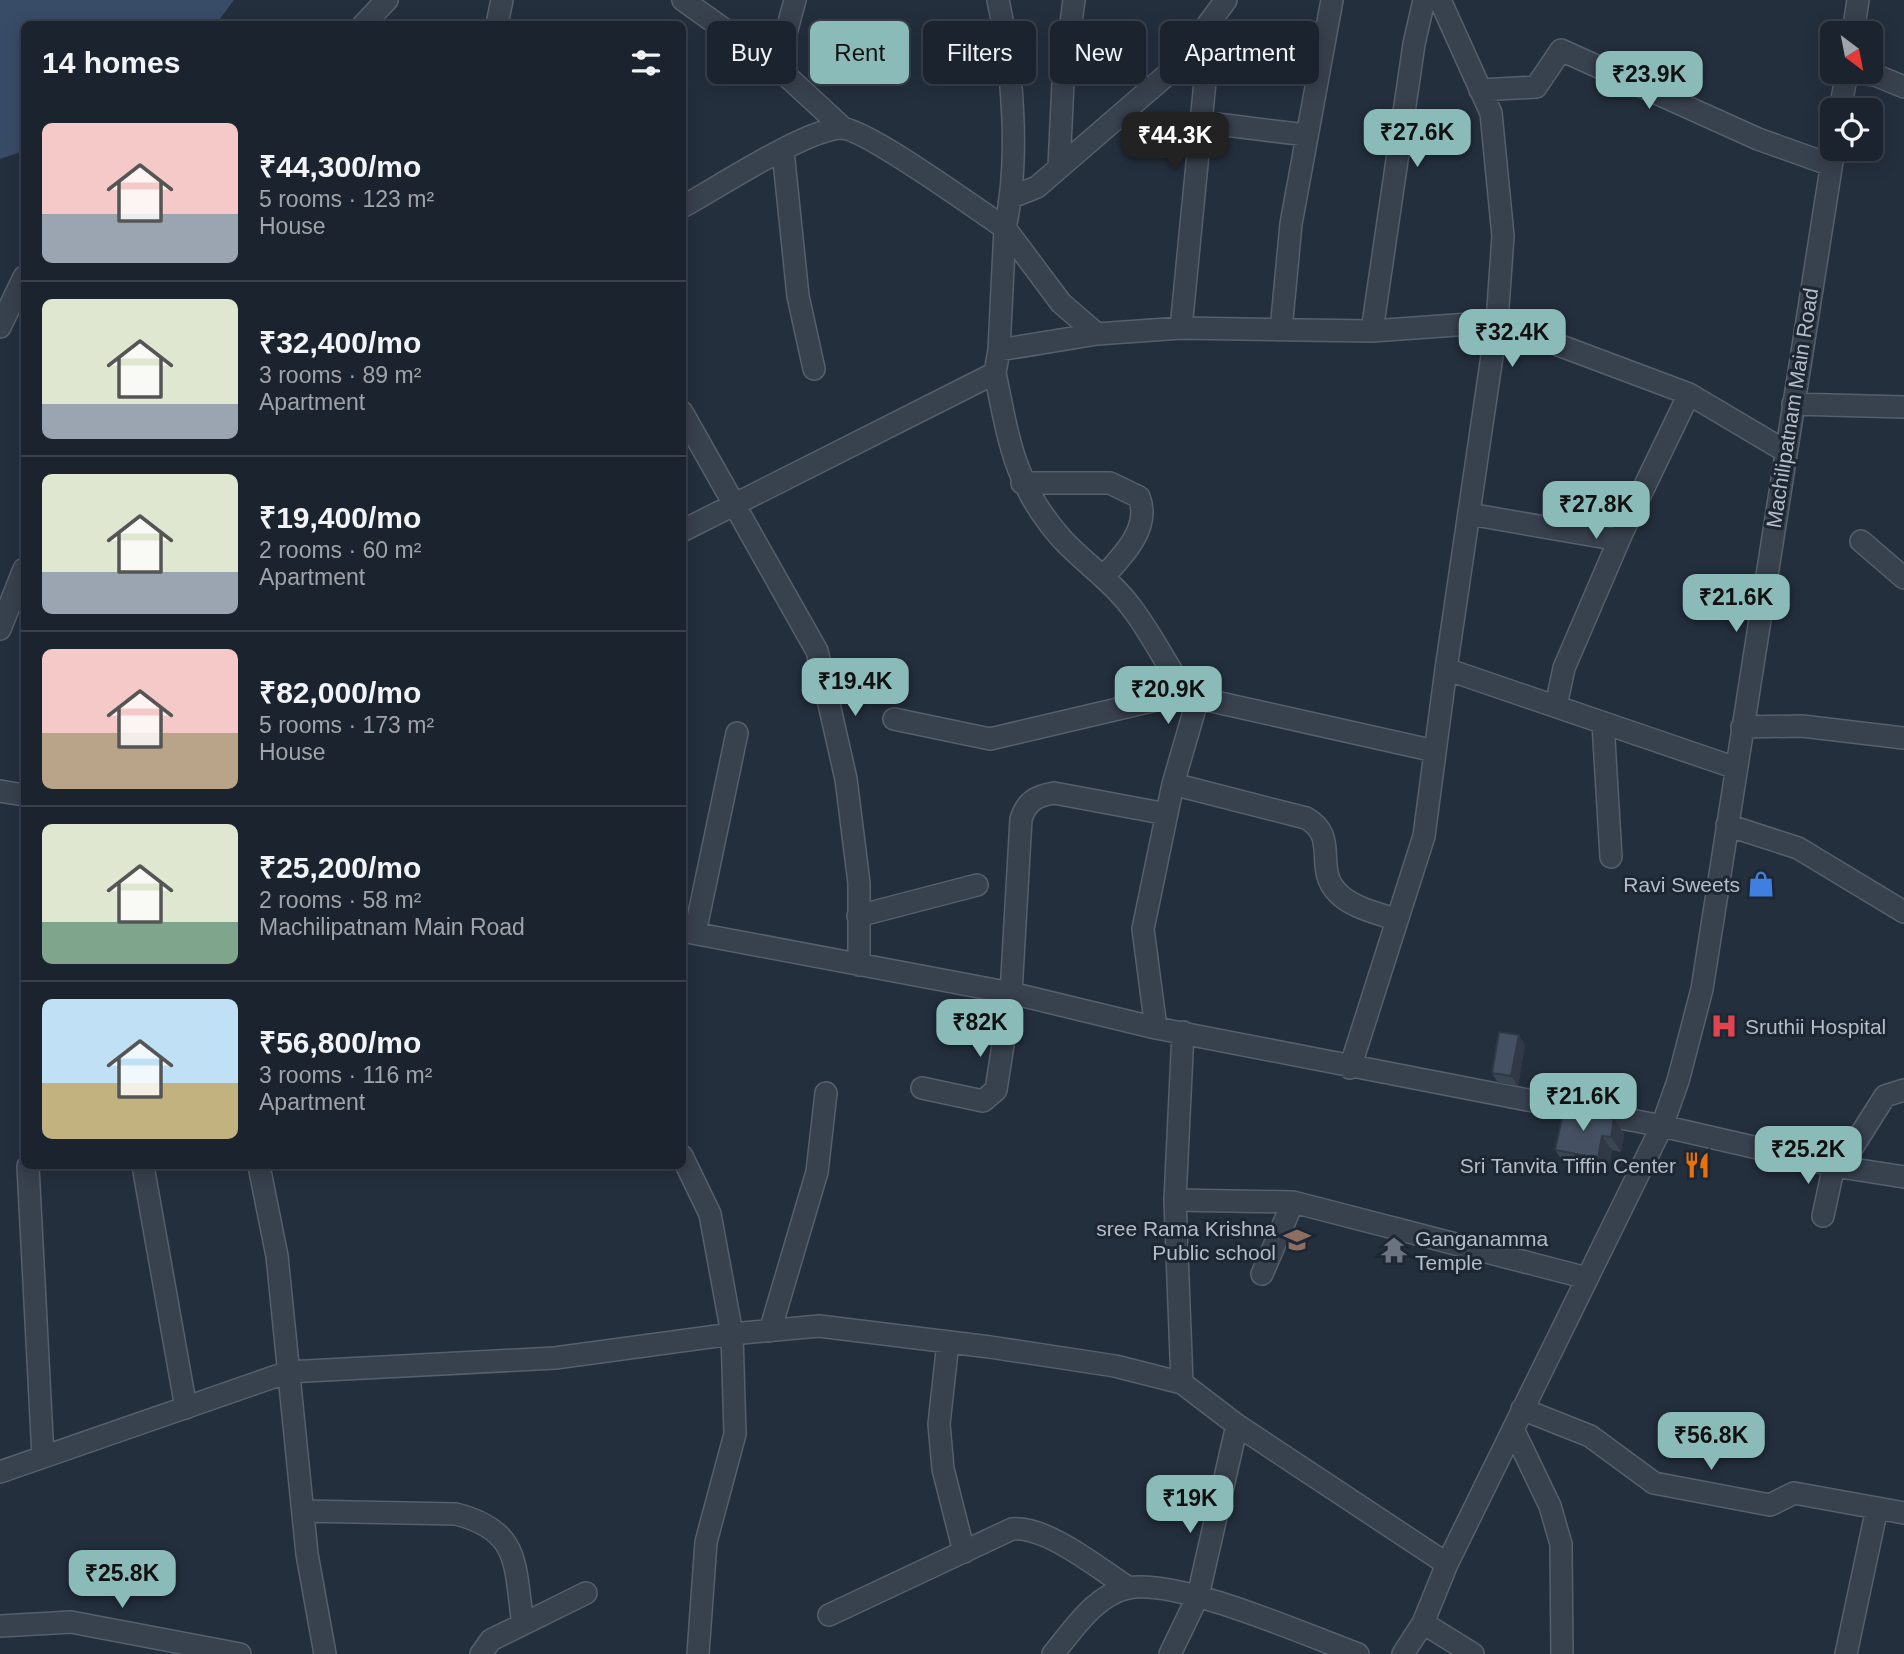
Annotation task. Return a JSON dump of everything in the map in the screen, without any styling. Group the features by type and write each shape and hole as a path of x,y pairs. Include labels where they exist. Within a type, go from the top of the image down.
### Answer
{"street":[{"path":"367,21 387,0"},
{"path":"498,21 502,0"},
{"path":"683,0 712,21"},
{"path":"790,21 796,0"},
{"path":"998,0 1003,25 1014,152 1012,197 1004,228 999,350 995,373 1013,455 1022,483 1037,508 1065,541 1104,576 1153,636 1192,696 1143,929 1156,1028"},
{"path":"1059,167 1063,82 1074,0"},
{"path":"1012,197 1037,187 1177,66 1226,0"},
{"path":"1280,330 1291,224 1332,0"},
{"path":"1372,331 1414,44 1424,0"},
{"path":"1350,1068 1424,836 1497,322 1503,236 1491,113 1440,0"},
{"path":"1855,21 1858,0"},
{"path":"1181,328 1211,20"},
{"path":"1480,90 1536,87 1561,50 1758,139 1820,154"},
{"path":"1883,78 1904,87"},
{"path":"795,84 843,128 889,150 1004,228 1061,303 1097,334"},
{"path":"1201,122 1306,135"},
{"path":"686,205 809,136 843,128"},
{"path":"783,151 798,296 814,369"},
{"name":"Machilipatnam Main Road","path":"1403,1654 1423,1623 1447,1564 1662,1126 1678,1082 1702,989 1832,161"},
{"path":"0,327 21,283"},
{"path":"999,350 1097,334 1181,328 1372,331 1497,322 1689,394 1785,451"},
{"path":"686,529 995,373"},
{"path":"1556,706 1564,668 1619,540 1689,394"},
{"path":"1793,404 1904,407"},
{"path":"686,419 817,651 846,779 859,883 859,965"},
{"path":"1022,483 1110,483 1139,497 1144,508 1142,523 1126,552 1104,576"},
{"path":"1469,514 1619,540"},
{"path":"1861,541 1904,578"},
{"path":"0,628 21,576"},
{"path":"1447,669 1736,768"},
{"path":"894,719 990,739 1192,696 1436,751"},
{"path":"1603,723 1611,857"},
{"path":"1742,727 1802,726 1904,738"},
{"path":"737,733 689,932 1011,993 1156,1028 1350,1068 1662,1126 1837,1166 1904,1177"},
{"path":"1173,784 1306,818 1319,825 1323,832 1327,872 1339,894 1397,920"},
{"path":"0,791 21,794"},
{"path":"922,1088 983,1101 996,1090 1011,993 1021,819 1025,807 1036,796 1054,793 1167,814"},
{"path":"1727,825 1798,848 1904,912"},
{"path":"858,916 977,885"},
{"path":"1182,1384 1175,1200 1183,1032"},
{"path":"1823,1216 1837,1166 1885,1096 1904,1090"},
{"path":"770,1331 817,1172 826,1093"},
{"path":"686,1164 710,1214 732,1334 736,1434 706,1542 698,1654"},
{"path":"28,1169 43,1457"},
{"path":"144,1169 186,1408"},
{"path":"260,1169 277,1256 307,1554 325,1654"},
{"path":"1175,1200 1293,1202 1587,1278"},
{"path":"1262,1274 1293,1202"},
{"path":"0,1472 288,1372 555,1357 732,1334 819,1326 1115,1366 1182,1384 1237,1425 1447,1564"},
{"path":"948,1342 939,1424 943,1469 964,1552"},
{"path":"1522,1409 1590,1436 1654,1483 1770,1505 1794,1493 1904,1513"},
{"path":"1170,1654 1198,1596 1237,1425"},
{"path":"1513,1429 1550,1506 1561,1544 1562,1654"},
{"path":"1846,1654 1877,1508"},
{"path":"303,1511 456,1514 480,1520 496,1529 508,1545 523,1624"},
{"path":"829,1615 1012,1529 1025,1528 1045,1535 1129,1588"},
{"path":"1054,1654 1084,1615 1113,1594 1129,1588 1158,1588 1198,1596 1358,1654"},
{"path":"481,1654 491,1640 586,1593"},
{"path":"0,1626 71,1622 240,1654"},
{"path":"1423,1623 1473,1654"}],"water":[{"path":"0,0 234,0 218,21 21,21 21,152 0,159"}],"building":[{"path":"1499,1032 1519,1035 1511,1076 1492,1073"},
{"path":"1564,1109 1614,1119 1611,1137 1602,1136 1598,1158 1555,1150"}],"place":[{"name":"Ravi Sweets","path":"1761,884"},
{"name":"Sruthii Hospital","path":"1724,1026"},
{"name":"Sri Tanvita Tiffin Center","path":"1697,1165"},
{"name":"sree Rama Krishna Public school","path":"1297,1240"},
{"name":"Ganganamma Temple","path":"1394,1250"}]}
